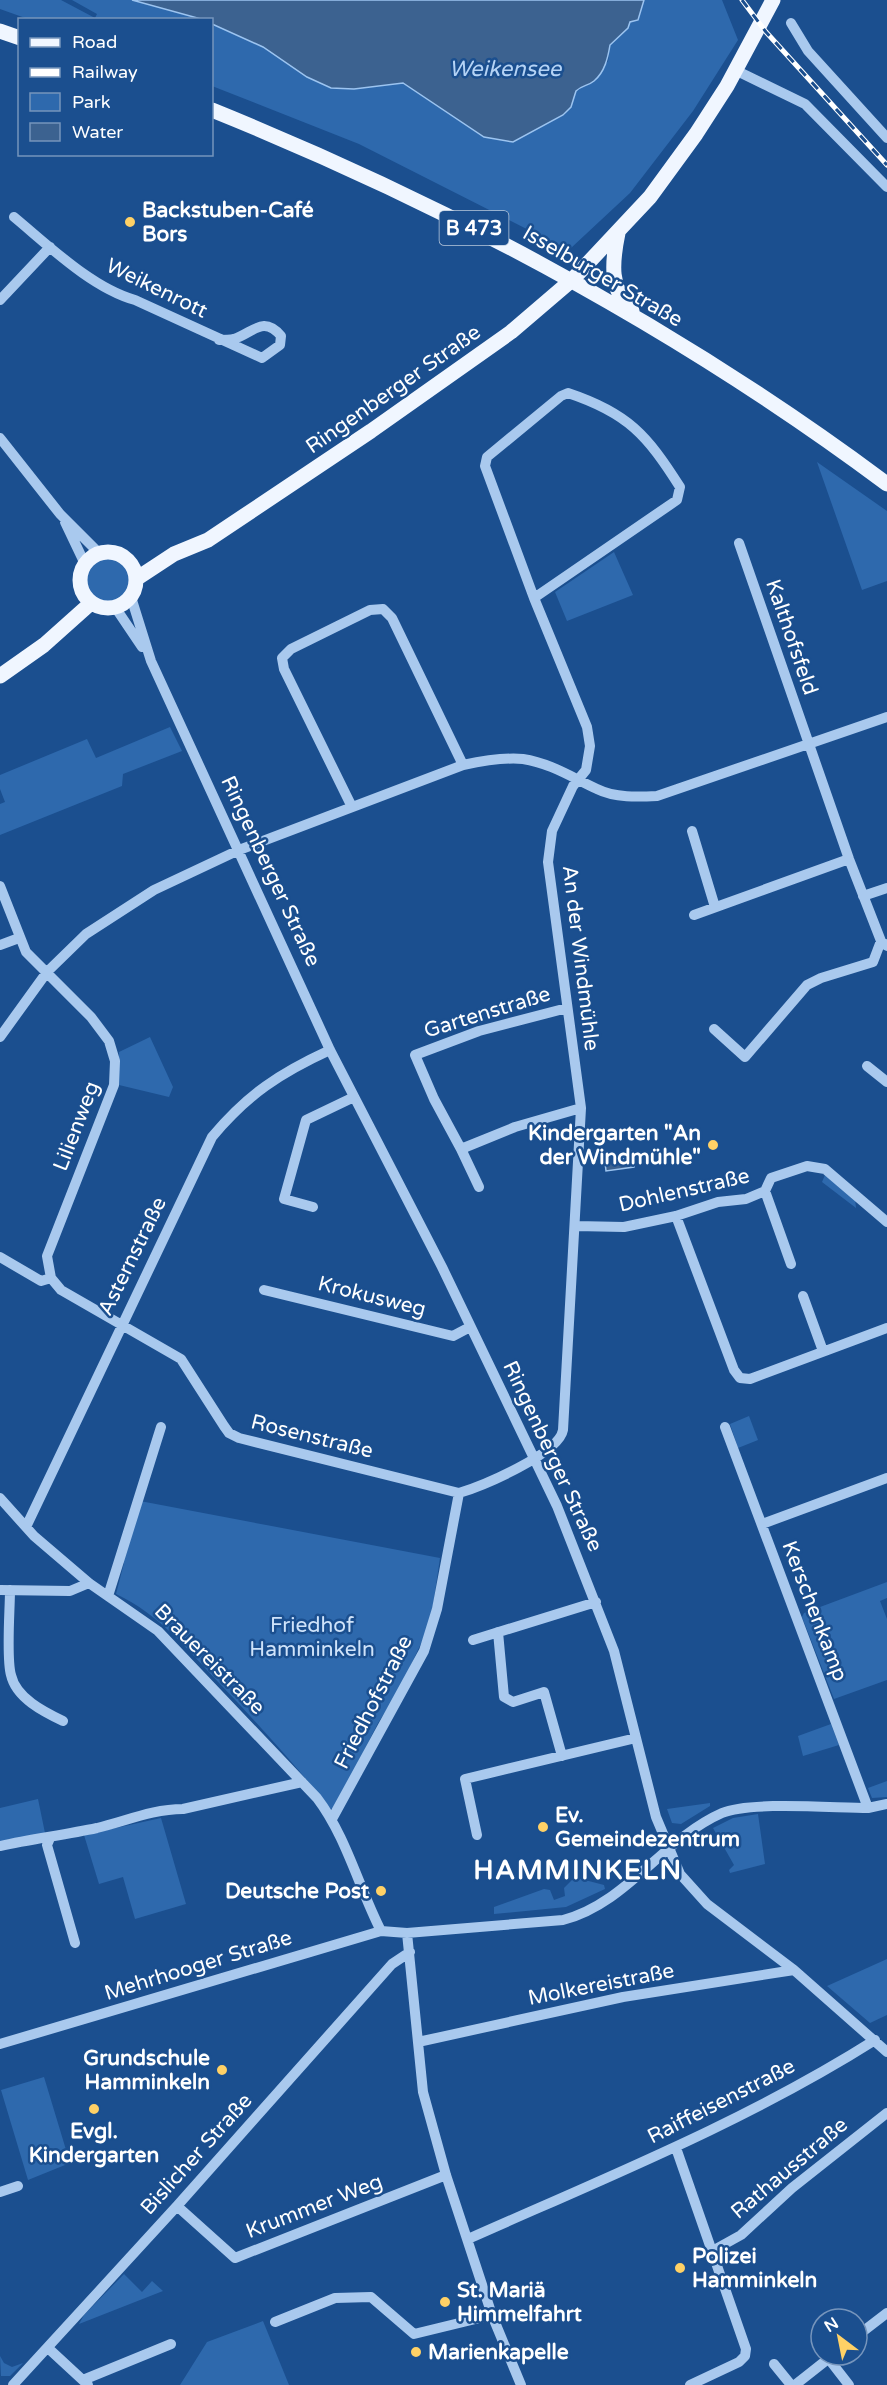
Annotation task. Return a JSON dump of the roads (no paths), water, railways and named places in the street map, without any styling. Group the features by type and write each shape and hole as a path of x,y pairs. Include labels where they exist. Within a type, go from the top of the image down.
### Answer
{"main road":[{"name":"Ringenberger Straße","path":"136,579 174,554 208,540 436,386 511,332 573,279 618,234 650,197 696,134 735,70 773,0"},
{"path":"0,31 18,37"},
{"name":"Isselburger Straße","path":"213,111 319,153 375,179 573,279 749,388 887,484"},
{"name":"B 473","path":"618,234 612,260 616,288 625,304 648,325"},
{"path":"99,553 116,553 130,562 136,579 131,597 114,607 102,608 85,597 80,580 85,564 99,553"},
{"name":"Ringenberger Straße","path":"130,562 174,554"},
{"path":"0,676 44,645 92,603"}],"street":[{"path":"791,23 808,51 887,138"},
{"path":"735,70 804,104 887,187"},
{"name":"Weikenrott","path":"14,217 110,291 219,340 262,358 280,345 281,336 274,328 264,326 234,339 219,340"},
{"path":"0,300 50,247"},
{"name":"An der Windmühle","path":"534,598 677,500 680,487 654,446 621,416 597,403 568,393 561,396 487,457 485,466 534,598 586,727 590,746 586,770 573,786 552,831 548,862 581,1108 562,1438 549,1450 534,1458"},
{"path":"0,438 60,514 99,553"},
{"path":"60,514 85,564"},
{"name":"Kalthofsfeld","path":"740,543 849,859 884,944"},
{"name":"Ringenberger Straße","path":"131,597 152,661 330,1050 470,1327 557,1506 614,1651 656,1817 668,1850 692,1890 794,1970 887,2052"},
{"name":"Ringenberger Straße","path":"114,607 152,661"},
{"path":"352,807 284,669 282,658 291,649 370,610 383,609 392,618 463,765"},
{"path":"0,1037 47,972 86,934 163,886 239,850 463,765 488,760 522,759 579,778 598,790 619,795 657,796 887,717"},
{"path":"692,831 715,907"},
{"path":"694,915 849,859"},
{"name":"Lilienweg","path":"0,886 26,952 92,1017 109,1041 115,1061 114,1085 47,1256 51,1278"},
{"path":"863,896 887,888"},
{"path":"0,945 19,938"},
{"path":"714,1029 745,1057 807,986 821,978 873,962 884,944"},
{"name":"Gartenstraße","path":"479,1187 434,1099 416,1055 478,1031 567,1008"},
{"name":"Asternstraße","path":"26,1527 212,1137 258,1089 289,1069 330,1050"},
{"path":"867,1066 887,1082"},
{"path":"313,1207 284,1199 306,1120 354,1097"},
{"path":"461,1149 515,1127 581,1108"},
{"name":"Dohlenstraße","path":"791,1264 765,1191 771,1178 807,1166 825,1169 887,1222"},
{"name":"Dohlenstraße","path":"576,1226 624,1227 676,1216 765,1191"},
{"path":"676,1216 734,1370 740,1378 750,1379 887,1328"},
{"path":"0,1257 40,1281 51,1278"},
{"name":"Rosenstraße","path":"51,1278 68,1295 181,1359 229,1433 459,1493"},
{"name":"Krokusweg","path":"264,1290 453,1336 470,1327"},
{"path":"803,1296 824,1352"},
{"path":"108,1596 161,1427"},
{"name":"Kerschenkamp","path":"725,1427 868,1808"},
{"path":"459,1493 476,1488 534,1458"},
{"path":"762,1524 887,1478"},
{"name":"Friedhofstraße","path":"332,1819 424,1651 437,1610 459,1493"},
{"name":"Brauereistraße","path":"0,1498 26,1527 89,1583 158,1630 302,1782 332,1819 357,1883 381,1931"},
{"path":"63,1721 42,1712 18,1689 11,1675 5,1590 70,1591 89,1583"},
{"path":"473,1640 596,1602"},
{"path":"498,1632 504,1697 513,1702 544,1692 562,1756"},
{"path":"477,1835 465,1779 636,1738"},
{"path":"0,1846 33,1838 50,1838 115,1821 170,1809 183,1809 302,1782"},
{"name":"Mehrhooger Straße","path":"0,2044 381,1931 407,1933 563,1920 578,1916 604,1902 668,1850 723,1812 745,1807 868,1808 887,1804"},
{"path":"50,1838 47,1845 75,1943"},
{"path":"407,1933 423,2092 446,2175 492,2315 521,2385"},
{"name":"Bislicher Straße","path":"16,2384 392,1964 410,1952"},
{"name":"Molkereistraße","path":"418,2042 623,1997 794,1970"},
{"name":"Raiffeisenstraße","path":"468,2240 580,2187 676,2148 847,2058 875,2040"},
{"name":"Rathausstraße","path":"714,2250 741,2235 792,2188 887,2113"},
{"name":"Rathausstraße","path":"676,2148 714,2250 746,2349 745,2356 739,2362 690,2385"},
{"name":"Krummer Weg","path":"177,2206 235,2258 446,2175"},
{"path":"0,2193 18,2186"},
{"path":"275,2322 335,2298 371,2297 414,2334 492,2315"},
{"path":"869,2327 887,2313"},
{"path":"48,2348 86,2383 171,2344"},
{"path":"774,2364 793,2385 817,2367"},
{"path":"837,2367 849,2385"}],"water":[{"name":"Weikensee","path":"132,0 644,0 638,20 630,22 628,28 610,45 601,73 592,83 576,91 571,107 563,115 513,142 484,137 403,83 354,89 331,88 307,77 263,47 213,24 213,18 197,18"},
{"path":"631,1151 638,1154 634,1167 606,1171 605,1162 629,1158"}],"railway":[{"path":"742,0 766,32 887,165"}],"place":[{"name":"Backstuben-Café Bors","path":"130,222"},
{"name":"Kindergarten \"An der Windmühle\"","path":"713,1145"},
{"name":"Ev. Gemeindezentrum","path":"543,1827"},
{"name":"Deutsche Post","path":"381,1891"},
{"name":"Grundschule Hamminkeln","path":"222,2070"},
{"name":"Evgl. Kindergarten","path":"94,2109"},
{"name":"Polizei Hamminkeln","path":"680,2268"},
{"name":"St. Mariä Himmelfahrt","path":"445,2302"},
{"name":"Marienkapelle","path":"416,2352"}],"district":[{"name":"HAMMINKELN","path":"578,1870"}],"park label":[{"name":"Friedhof Hamminkeln","path":"312,1637"}]}
